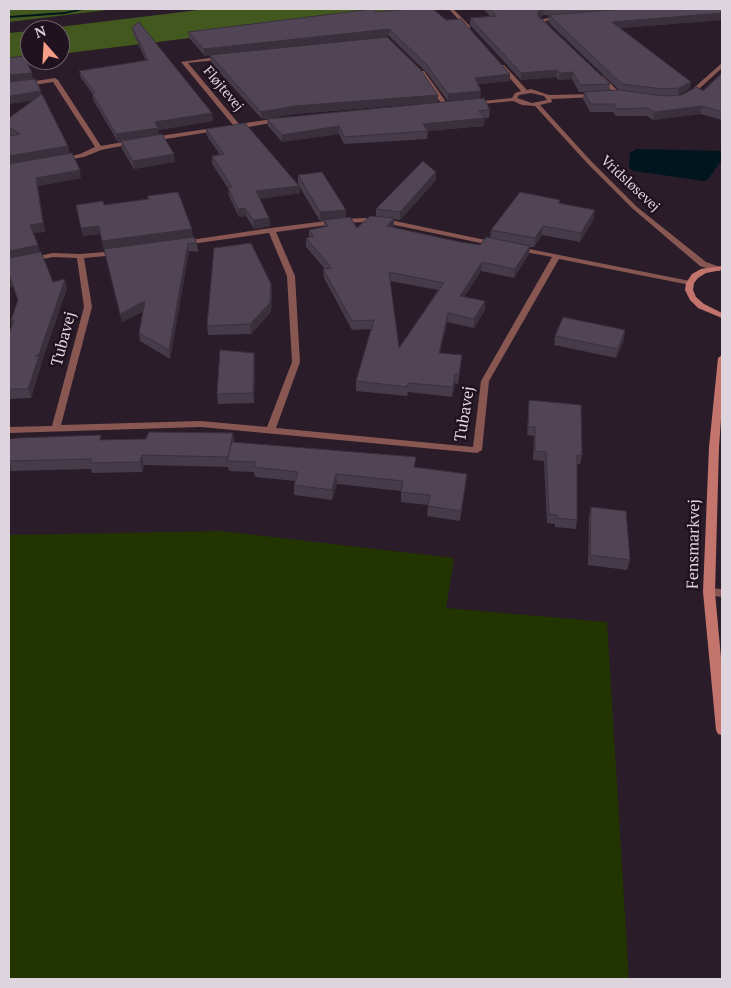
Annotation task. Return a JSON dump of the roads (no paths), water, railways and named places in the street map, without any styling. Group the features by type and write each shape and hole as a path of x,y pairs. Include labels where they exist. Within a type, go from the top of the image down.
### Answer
{"street":[{"path":"451,9 471,31"},
{"path":"555,34 541,20 544,18 572,16"},
{"name":"Fløjtevej","path":"233,56 184,62 238,126"},
{"path":"497,60 525,92"},
{"path":"679,99 687,96 722,65"},
{"path":"416,67 446,106"},
{"path":"597,74 618,94"},
{"path":"9,87 55,80 99,148"},
{"path":"514,99 515,95 525,92 537,92 549,97 601,94"},
{"path":"610,94 627,95"},
{"path":"462,104 514,99 522,103 537,105 550,101 549,97"},
{"path":"436,106 454,105"},
{"name":"Vridsløsevej","path":"537,105 589,162 636,208 703,264 719,268"},
{"name":"Fløjtevej","path":"147,140 285,119"},
{"path":"54,161 82,156 99,148 137,142"},
{"path":"177,244 342,221 374,221 690,283"},
{"path":"271,230 291,276 296,362 271,430"},
{"path":"9,264 53,255 80,256 130,251"},
{"name":"Tubavej","path":"56,428 88,307 80,256"},
{"name":"Tubavej","path":"9,430 201,424 477,450 485,380 557,256"},
{"path":"719,268 695,276 690,283 689,290 692,298 700,306 722,316"},
{"name":"Fensmarkvej","path":"722,358 714,447 709,592 722,730"},
{"path":"709,592 722,593"}],"water":[{"path":"637,149 722,151 722,160 708,179 704,181 634,171 629,168 630,153"}],"waterway":[{"path":"9,17 65,13 85,9"}]}
